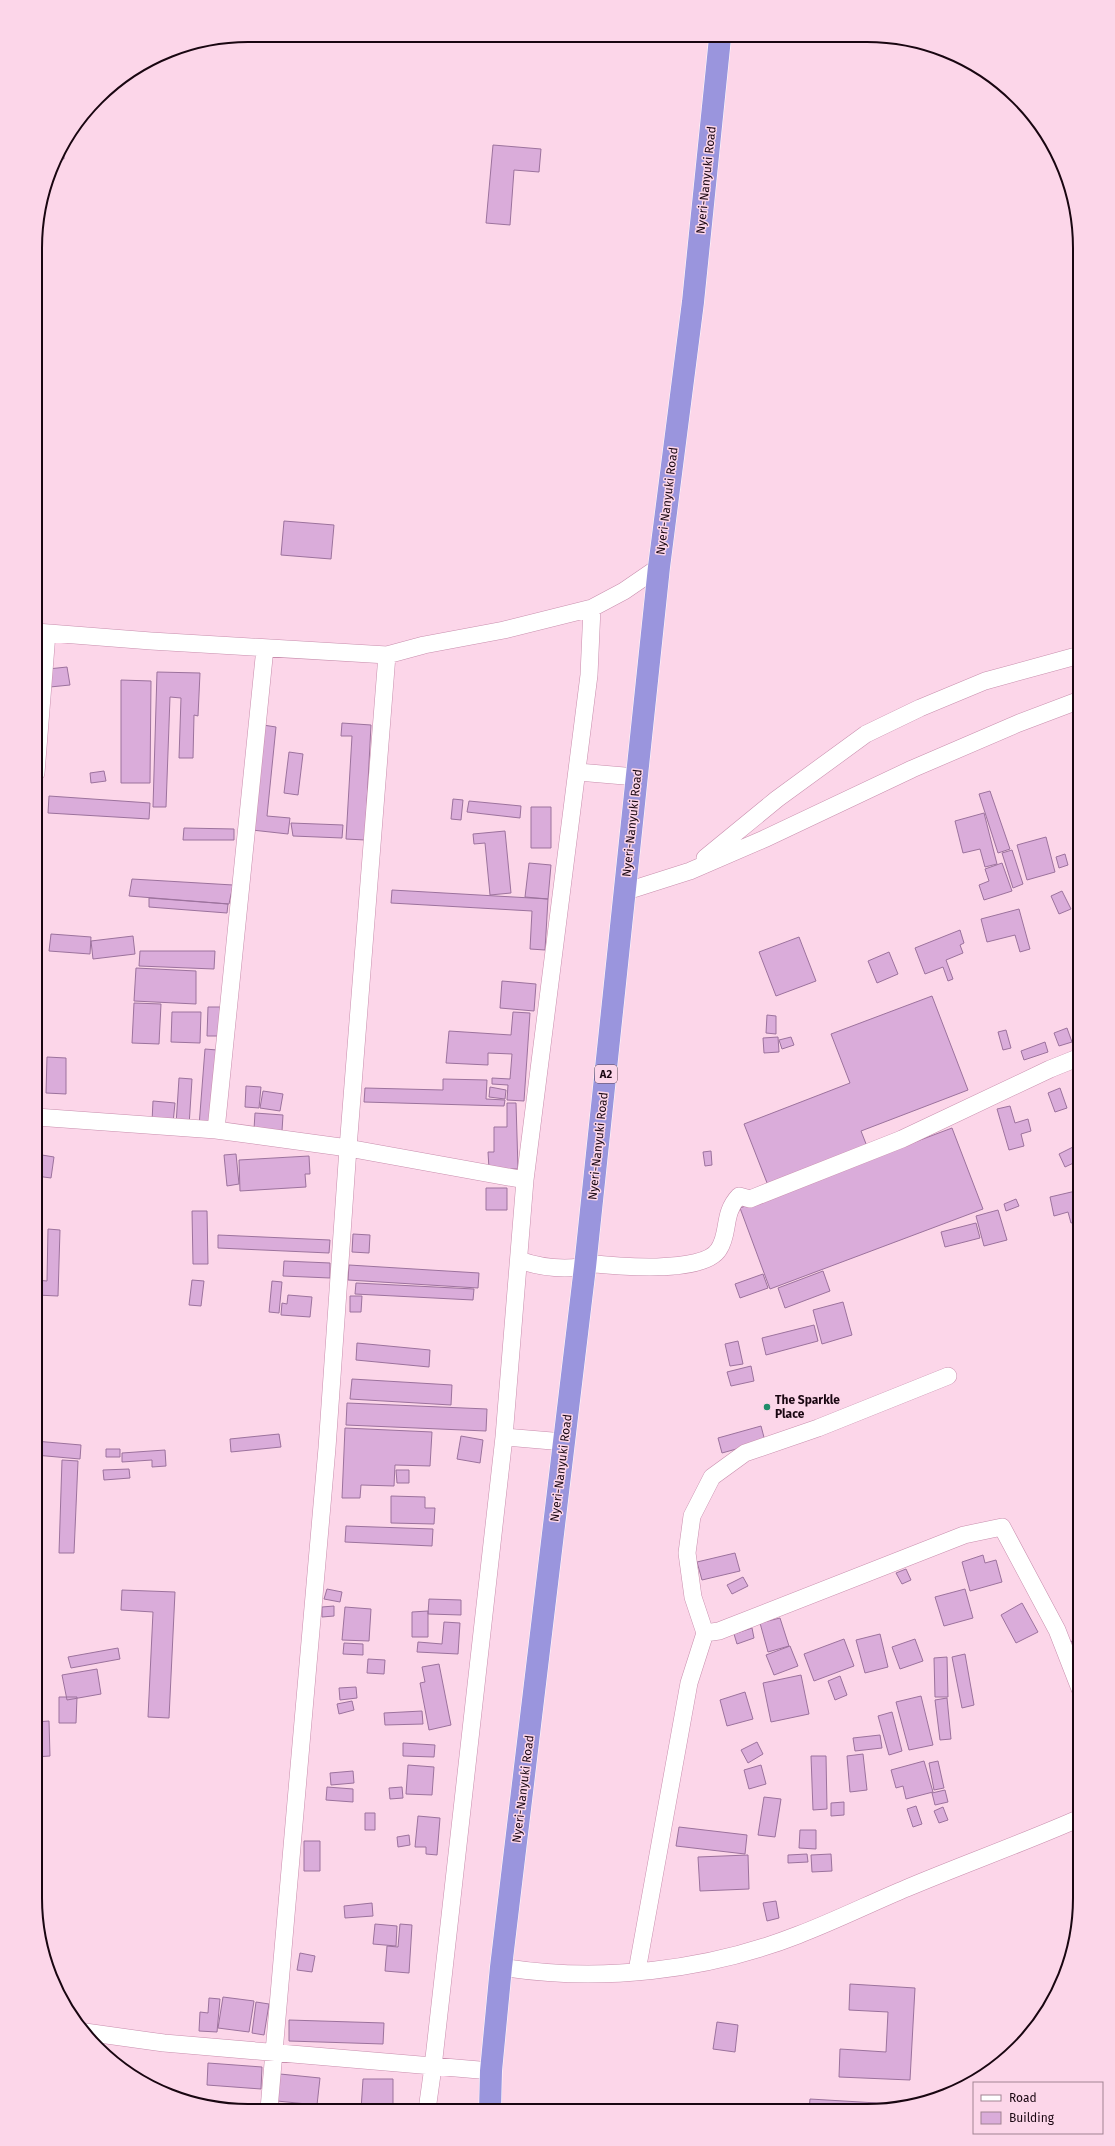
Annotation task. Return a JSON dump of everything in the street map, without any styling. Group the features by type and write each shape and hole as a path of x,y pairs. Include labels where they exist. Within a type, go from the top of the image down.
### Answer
{"highway":[{"name":"Nyeri-Nanyuki Road","path":"490,2104 491,2071 502,1967 564,1442 589,1265 636,777 659,567 693,302 720,42"}],"street":[{"path":"42,632 387,656 424,645 504,630 592,608 624,591 659,567"},
{"path":"428,2104 504,1438 525,1180 578,772 589,675 592,608"},
{"path":"216,1130 266,648"},
{"path":"269,2104 326,1464 348,1148 387,656"},
{"path":"690,871 778,799 866,734 920,708 985,680 1073,657"},
{"path":"624,892 690,871 764,839 912,769 1019,723 1073,703"},
{"path":"578,772 636,777"},
{"path":"519,1260 542,1268 589,1265 654,1267 700,1261 713,1256 721,1245 732,1203 739,1196 750,1199 902,1139 1050,1069 1073,1060"},
{"path":"42,1117 216,1130 348,1148 525,1180"},
{"path":"637,1971 689,1683 705,1633 693,1597 687,1554 692,1516 712,1477 745,1453 818,1428 948,1376"},
{"path":"504,1438 564,1442"},
{"path":"705,1633 719,1631 964,1535 1002,1527 1057,1630 1073,1671"},
{"path":"502,1967 537,1973 583,1975 637,1971 703,1962 757,1949 798,1935 908,1888 1073,1821"},
{"path":"92,2033 164,2043 491,2071"}],"building":[{"path":"493,145 541,149 539,172 514,170 510,225 486,223"},
{"path":"284,521 334,525 331,559 281,555"},
{"path":"67,667 70,685 50,687 48,669"},
{"path":"157,672 200,673 198,716 194,715 193,758 179,758 181,698 170,697 166,807 153,807"},
{"path":"121,680 151,681 150,783 121,783"},
{"path":"342,723 371,725 365,840 346,839 352,736 341,736"},
{"path":"263,725 276,727 267,816 290,818 288,834 252,830"},
{"path":"289,752 303,754 298,795 284,793"},
{"path":"104,771 106,781 91,783 90,773"},
{"path":"990,791 1010,849 998,853 979,794"},
{"path":"49,796 150,803 149,819 48,813"},
{"path":"453,799 463,800 461,820 451,819"},
{"path":"469,801 521,806 520,818 467,812"},
{"path":"531,807 551,807 551,848 531,848"},
{"path":"984,813 997,864 985,867 980,849 963,853 955,821"},
{"path":"291,823 343,825 342,838 293,836"},
{"path":"184,828 234,829 234,840 183,840"},
{"path":"505,831 511,893 490,895 485,843 474,844 473,834"},
{"path":"1046,837 1055,872 1027,880 1017,845"},
{"path":"1012,850 1023,884 1013,888 1002,853"},
{"path":"1065,854 1068,865 1059,868 1056,857"},
{"path":"529,863 551,865 548,899 525,897"},
{"path":"1002,863 1012,891 984,900 979,885 989,881 985,869"},
{"path":"132,879 233,885 229,904 129,896"},
{"path":"392,890 548,899 545,950 530,949 532,911 391,903"},
{"path":"1062,891 1071,909 1059,914 1051,896"},
{"path":"149,898 228,904 227,913 149,907"},
{"path":"1019,909 1030,949 1020,952 1015,935 987,942 981,919"},
{"path":"960,930 964,943 960,945 963,953 946,960 953,979 948,981 943,967 925,974 915,948"},
{"path":"51,934 91,937 90,954 49,951"},
{"path":"133,936 135,954 93,959 91,941"},
{"path":"799,937 816,981 776,996 759,952"},
{"path":"140,951 215,951 214,969 139,966"},
{"path":"889,952 898,974 877,983 868,961"},
{"path":"136,968 196,971 196,1004 134,1001"},
{"path":"502,981 536,984 534,1011 500,1008"},
{"path":"932,996 968,1090 861,1131 868,1149 769,1188 744,1124 850,1083 831,1034"},
{"path":"134,1003 161,1004 159,1044 132,1043"},
{"path":"208,1007 220,1007 219,1036 207,1036"},
{"path":"172,1012 201,1012 200,1043 171,1042"},
{"path":"513,1012 530,1013 524,1101 507,1100 508,1085 492,1084 492,1078 510,1079 512,1054 488,1053 488,1065 446,1063 449,1031 511,1035"},
{"path":"767,1015 776,1016 776,1034 766,1033"},
{"path":"1067,1028 1072,1042 1059,1046 1054,1033"},
{"path":"1006,1030 1011,1048 1003,1050 998,1032"},
{"path":"778,1037 779,1052 764,1053 763,1038"},
{"path":"791,1037 794,1045 782,1049 779,1040"},
{"path":"1045,1042 1048,1052 1024,1060 1021,1051"},
{"path":"205,1049 217,1050 212,1127 199,1126"},
{"path":"47,1057 66,1058 66,1094 46,1093"},
{"path":"179,1078 192,1079 189,1126 176,1125"},
{"path":"443,1079 487,1080 486,1099 505,1100 504,1106 364,1102 365,1088 443,1090"},
{"path":"246,1086 261,1087 259,1108 245,1107"},
{"path":"490,1087 506,1090 505,1099 489,1097"},
{"path":"1060,1088 1067,1108 1055,1112 1048,1093"},
{"path":"263,1091 283,1094 280,1111 260,1108"},
{"path":"153,1101 175,1103 173,1123 152,1122"},
{"path":"507,1103 516,1103 518,1169 489,1169 488,1152 494,1152 494,1127 507,1127"},
{"path":"1010,1106 1015,1123 1028,1119 1031,1131 1021,1134 1024,1146 1009,1150 997,1109"},
{"path":"255,1113 283,1115 282,1131 254,1129"},
{"path":"952,1128 983,1209 770,1289 740,1208"},
{"path":"1073,1147 1073,1163 1065,1167 1059,1154"},
{"path":"711,1151 712,1165 705,1166 703,1152"},
{"path":"236,1154 239,1184 227,1186 224,1155"},
{"path":"42,1155 54,1157 51,1178 42,1177"},
{"path":"309,1156 310,1174 305,1174 306,1187 240,1191 239,1160"},
{"path":"486,1188 507,1188 507,1210 486,1210"},
{"path":"1073,1192 1073,1223 1071,1223 1068,1212 1054,1216 1050,1197"},
{"path":"1016,1199 1019,1206 1006,1211 1004,1204"},
{"path":"998,1210 1007,1240 984,1246 976,1216"},
{"path":"192,1211 207,1211 208,1264 193,1264"},
{"path":"976,1223 980,1238 945,1247 941,1232"},
{"path":"48,1229 60,1230 58,1296 42,1295 42,1281 47,1281"},
{"path":"353,1234 370,1235 369,1253 352,1252"},
{"path":"218,1235 330,1240 329,1253 218,1248"},
{"path":"284,1261 330,1263 330,1278 283,1276"},
{"path":"349,1265 479,1273 478,1288 348,1280"},
{"path":"823,1271 830,1291 785,1308 778,1288"},
{"path":"763,1274 768,1288 740,1298 735,1284"},
{"path":"192,1280 204,1281 201,1306 189,1305"},
{"path":"272,1281 282,1282 279,1313 269,1312"},
{"path":"356,1283 474,1289 473,1300 355,1294"},
{"path":"288,1295 312,1297 310,1317 281,1315 282,1303 287,1304"},
{"path":"350,1296 362,1296 361,1312 350,1312"},
{"path":"843,1302 852,1335 822,1344 813,1310"},
{"path":"814,1325 818,1341 766,1355 762,1338"},
{"path":"738,1341 743,1364 730,1366 725,1344"},
{"path":"357,1343 430,1350 429,1367 356,1360"},
{"path":"751,1366 754,1381 731,1386 727,1372"},
{"path":"352,1379 452,1385 451,1405 350,1399"},
{"path":"347,1403 487,1409 486,1431 346,1425"},
{"path":"761,1426 765,1441 722,1453 718,1438"},
{"path":"345,1428 432,1432 430,1466 395,1465 394,1486 361,1485 360,1498 342,1498"},
{"path":"279,1434 281,1447 231,1452 230,1439"},
{"path":"461,1436 483,1440 480,1463 457,1459"},
{"path":"42,1442 81,1445 80,1459 42,1456"},
{"path":"106,1449 120,1449 120,1457 106,1457"},
{"path":"165,1450 166,1466 152,1467 152,1460 122,1462 122,1453"},
{"path":"62,1460 78,1461 74,1553 59,1553"},
{"path":"129,1469 130,1478 104,1480 103,1470"},
{"path":"396,1470 409,1470 409,1483 397,1483"},
{"path":"391,1496 425,1497 425,1508 435,1508 434,1524 391,1523"},
{"path":"346,1526 433,1529 432,1546 345,1542"},
{"path":"735,1553 740,1571 702,1580 697,1562"},
{"path":"983,1555 985,1563 996,1560 1002,1582 970,1591 962,1562"},
{"path":"906,1569 911,1580 902,1584 896,1573"},
{"path":"743,1577 748,1586 732,1594 727,1585"},
{"path":"327,1589 342,1592 340,1602 324,1599"},
{"path":"965,1589 973,1618 944,1626 935,1597"},
{"path":"122,1590 175,1592 169,1718 148,1717 153,1612 121,1610"},
{"path":"429,1599 461,1600 461,1615 428,1614"},
{"path":"1022,1603 1038,1632 1016,1643 1001,1615"},
{"path":"334,1606 334,1616 322,1617 322,1607"},
{"path":"345,1607 371,1609 369,1641 342,1640"},
{"path":"428,1611 428,1637 412,1637 412,1612"},
{"path":"780,1618 789,1646 768,1652 760,1623"},
{"path":"444,1622 460,1623 458,1654 417,1652 418,1642 442,1644"},
{"path":"752,1628 754,1638 737,1644 734,1634"},
{"path":"880,1634 888,1667 865,1673 856,1640"},
{"path":"844,1639 854,1666 814,1681 804,1654"},
{"path":"915,1639 923,1661 900,1669 892,1647"},
{"path":"1073,1641 1073,1649 1071,1650 1069,1642"},
{"path":"344,1643 363,1644 363,1655 343,1654"},
{"path":"790,1646 798,1666 774,1675 766,1655"},
{"path":"118,1648 120,1659 71,1668 68,1657"},
{"path":"965,1654 974,1705 962,1708 952,1657"},
{"path":"947,1657 948,1697 935,1697 934,1658"},
{"path":"368,1659 385,1660 384,1674 367,1673"},
{"path":"439,1664 451,1725 429,1730 420,1683 425,1682 422,1667"},
{"path":"97,1669 101,1694 67,1700 62,1675"},
{"path":"801,1675 809,1714 771,1722 763,1683"},
{"path":"840,1676 847,1695 835,1700 828,1681"},
{"path":"356,1687 357,1698 340,1700 339,1688"},
{"path":"745,1692 753,1719 727,1726 720,1700"},
{"path":"921,1696 933,1745 909,1750 896,1702"},
{"path":"59,1697 77,1697 76,1723 59,1723"},
{"path":"947,1698 951,1739 940,1740 935,1700"},
{"path":"352,1701 354,1710 339,1714 337,1704"},
{"path":"422,1711 423,1724 385,1725 384,1713"},
{"path":"892,1712 902,1751 889,1755 878,1716"},
{"path":"49,1721 50,1756 42,1757 42,1722"},
{"path":"880,1735 882,1748 855,1751 853,1738"},
{"path":"757,1742 763,1754 748,1763 741,1750"},
{"path":"403,1743 435,1745 434,1757 403,1756"},
{"path":"863,1754 867,1790 850,1792 847,1756"},
{"path":"811,1756 826,1756 827,1809 813,1810"},
{"path":"924,1761 933,1792 906,1799 903,1786 896,1788 891,1770"},
{"path":"938,1761 944,1788 934,1790 929,1763"},
{"path":"408,1765 434,1767 432,1795 406,1794"},
{"path":"761,1765 766,1784 749,1789 744,1770"},
{"path":"353,1771 354,1783 331,1785 330,1773"},
{"path":"327,1787 353,1789 353,1802 326,1800"},
{"path":"402,1787 403,1798 390,1799 389,1788"},
{"path":"945,1790 948,1802 935,1805 932,1793"},
{"path":"764,1797 781,1799 775,1837 758,1835"},
{"path":"844,1802 844,1815 831,1816 831,1803"},
{"path":"916,1806 922,1824 913,1827 907,1809"},
{"path":"943,1807 948,1820 939,1823 934,1811"},
{"path":"365,1813 375,1813 375,1830 365,1830"},
{"path":"418,1816 440,1818 437,1855 426,1854 426,1847 415,1847"},
{"path":"679,1827 747,1835 745,1854 676,1846"},
{"path":"800,1830 816,1830 816,1849 799,1848"},
{"path":"409,1835 410,1845 398,1847 397,1837"},
{"path":"304,1841 320,1841 320,1871 304,1871"},
{"path":"807,1854 808,1862 788,1863 788,1855"},
{"path":"831,1854 832,1871 812,1872 811,1855"},
{"path":"748,1855 749,1889 700,1891 698,1857"},
{"path":"776,1901 779,1918 767,1921 763,1903"},
{"path":"372,1903 373,1916 345,1918 344,1906"},
{"path":"375,1924 397,1926 396,1946 373,1944"},
{"path":"400,1924 412,1925 409,1973 385,1971 387,1946 398,1947"},
{"path":"300,1953 315,1956 312,1972 297,1970"},
{"path":"850,1984 915,1988 910,2080 839,2077 840,2049 886,2052 888,2012 849,2010"},
{"path":"223,1997 254,2001 249,2032 218,2028"},
{"path":"209,1998 220,1999 217,2032 199,2031 200,2012 208,2013"},
{"path":"256,2002 269,2004 264,2035 252,2033"},
{"path":"289,2020 384,2023 383,2044 289,2041"},
{"path":"717,2022 738,2025 735,2052 713,2049"},
{"path":"208,2063 262,2067 261,2089 207,2085"},
{"path":"280,2074 320,2078 317,2104 277,2101"},
{"path":"363,2079 393,2079 393,2104 361,2104"},
{"path":"810,2099 884,2103 880,2104 810,2104"}],"place":[{"name":"The Sparkle Place","path":"767,1407"}]}
